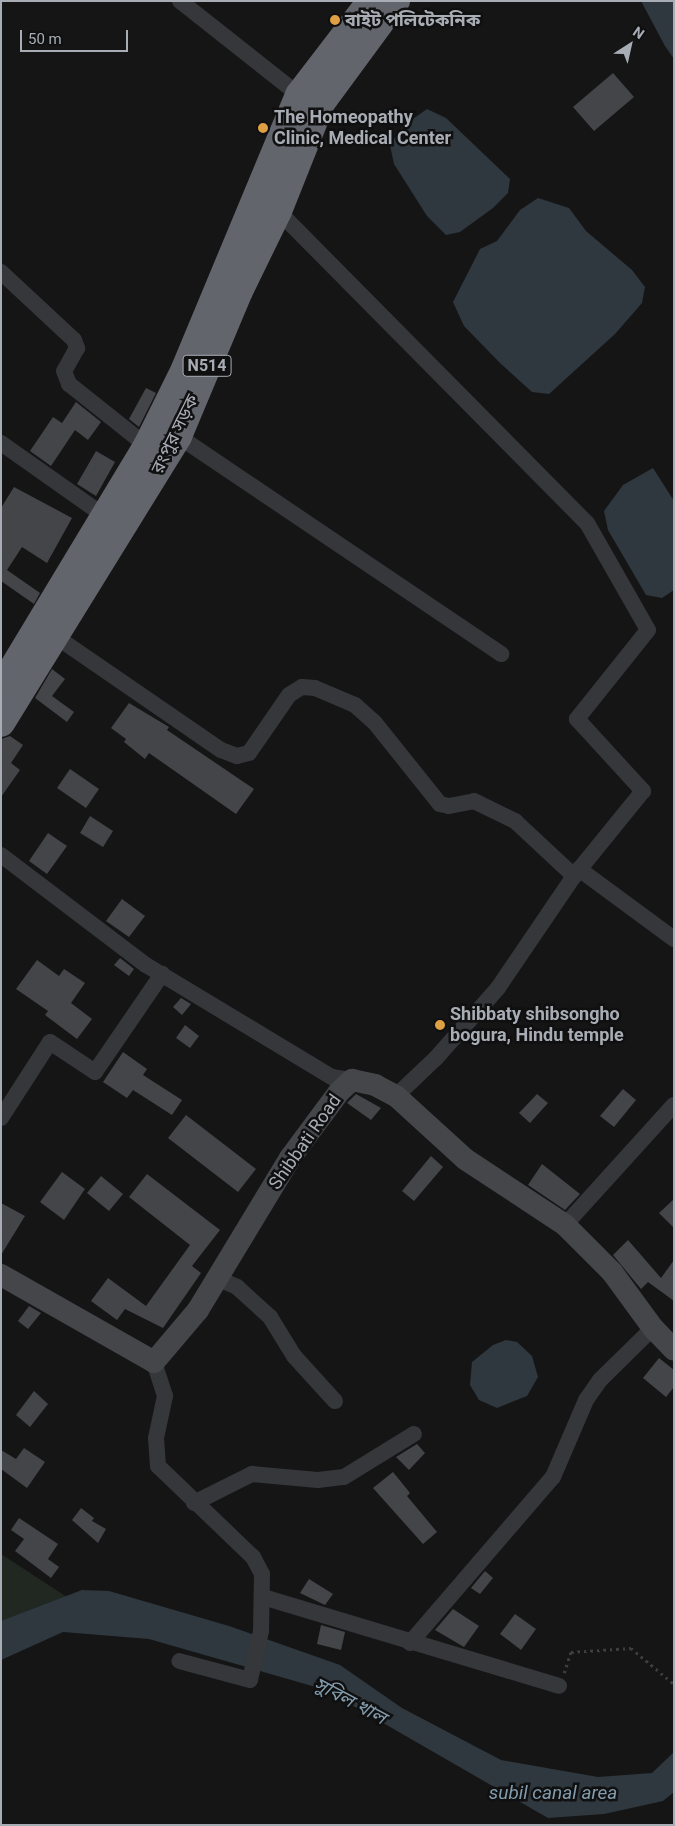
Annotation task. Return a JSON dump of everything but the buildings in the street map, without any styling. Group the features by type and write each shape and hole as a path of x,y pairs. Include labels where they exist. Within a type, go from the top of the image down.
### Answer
{"highway":[{"name":"রংপুর সড়ক","path":"1,688 103,515 147,446 185,369 299,95 371,1"},
{"name":"রংপুর সড়ক","path":"1,723 178,436 239,291 278,211 321,102 396,1"}],"street":[{"path":"180,1 299,95"},
{"path":"278,211 587,523 648,630 577,719 643,791 577,872 498,988 436,1058 396,1096"},
{"path":"1,272 74,340 77,348 64,371 69,384 147,446"},
{"path":"178,436 501,654"},
{"path":"1,443 103,515"},
{"path":"55,636 221,750 237,756 249,753 289,695 302,688 315,688 355,705 375,723 440,804 449,806 474,801 515,821 577,872 674,939"},
{"path":"1,855 162,974 332,1077 352,1080"},
{"path":"1,1118 50,1042 95,1072 162,974"},
{"name":"Shibbati Road","path":"154,1362 198,1310 290,1158 339,1092 352,1080 375,1085 396,1096 465,1159 565,1225 612,1272 653,1328 674,1350"},
{"path":"565,1225 674,1105"},
{"path":"1,1275 154,1362 165,1396 156,1438 158,1466 194,1503 253,1557 262,1574 264,1597 261,1631 250,1680 180,1661"},
{"path":"216,1278 237,1287 270,1317 294,1356 335,1401"},
{"path":"410,1643 553,1477 586,1400 600,1380 653,1328"},
{"path":"194,1503 252,1474 318,1480 344,1477 414,1434"},
{"path":"264,1597 410,1643 559,1686"}],"path":[{"path":"559,1686 571,1652 630,1648 674,1684"}],"shaded area":[{"path":"1,1554 73,1601 1,1631"}],"water":[{"path":"641,1 674,1 674,59 665,46"},
{"path":"427,109 446,118 510,179 508,193 493,208 460,232 446,235 427,216 394,164 390,145 403,126"},
{"path":"538,198 569,208 586,231 632,270 645,287 642,303 615,334 549,394 532,392 500,363 464,326 453,302 480,249 497,241 520,210"},
{"path":"653,468 674,501 674,590 662,598 646,595 608,530 604,511 623,485"},
{"path":"506,1340 517,1342 532,1356 538,1377 527,1396 497,1408 479,1400 470,1385 472,1362 493,1345"},
{"name":"subil canal area","path":"82,1590 109,1591 229,1626 340,1665 402,1708 501,1760 598,1777 652,1773 674,1752 674,1792 663,1801 604,1814 548,1818 326,1690 149,1639 63,1632 1,1660 1,1621"}],"place":[{"name":"বাইট পলিটেকনিক","path":"335,20"},
{"name":"The Homeopathy Clinic, Medical Center","path":"263,128"},
{"name":"Shibbaty shibsongho bogura, Hindu temple","path":"440,1025"}],"water label":[{"name":"সুবিল খাল","path":"350,1701"}]}
